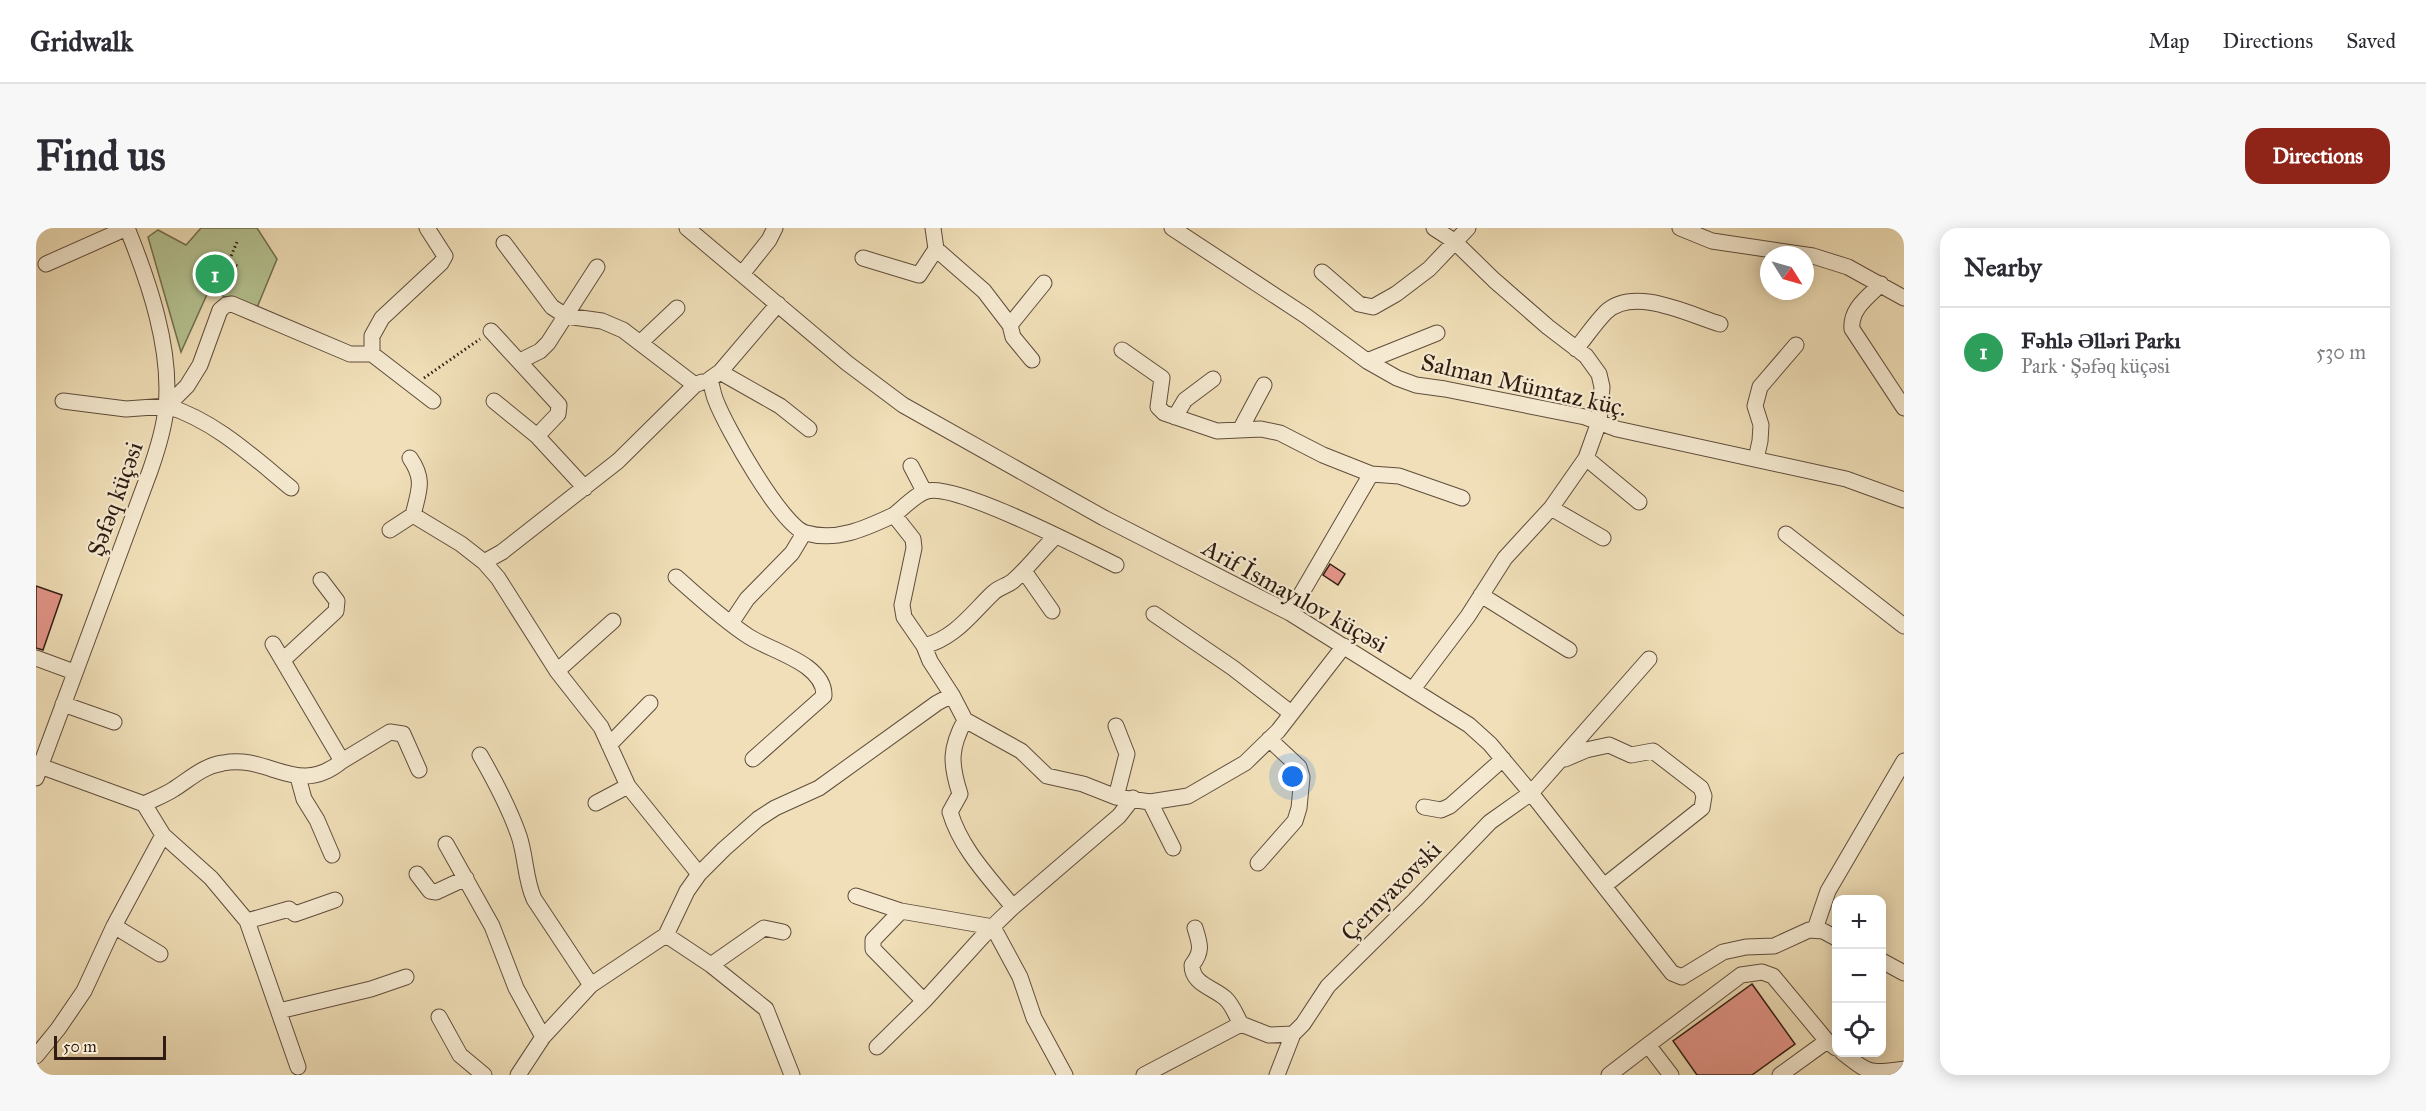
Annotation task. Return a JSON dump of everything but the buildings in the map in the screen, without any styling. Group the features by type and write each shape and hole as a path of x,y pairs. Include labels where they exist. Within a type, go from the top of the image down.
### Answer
{"street":[{"path":"46,264 127,228"},
{"name":"Şəfəq küçəsi","path":"38,772 153,464 167,406 162,346 154,303 127,228"},
{"path":"372,354 372,336 382,318 441,263 445,256 427,228"},
{"name":"Arif İsmayılov küçəsi","path":"687,228 864,376 903,405 1104,518 1290,613 1469,724 1503,759 1531,793 1658,957 1676,976 1682,977 1723,952 1746,947 1774,946 1815,929"},
{"path":"742,274 769,240 775,228"},
{"path":"933,228 936,249 984,291 1010,326 1013,337 1032,360"},
{"name":"Salman Mümtaz küç.","path":"1172,228 1306,316 1367,360 1397,378 1416,386 1491,398 1584,417 1617,429 1846,479 1904,500"},
{"path":"1413,689 1468,616 1505,558 1551,508 1586,458 1599,422 1602,387 1599,374 1586,356 1494,280 1454,241 1434,228"},
{"path":"1322,272 1359,304 1373,307 1396,294 1429,269 1468,228"},
{"path":"1680,228 1712,241 1813,256 1848,267 1904,298"},
{"path":"504,243 552,307 566,316 602,321 623,330 695,385"},
{"path":"863,258 919,275 936,249"},
{"path":"520,362 540,351 548,343 597,267"},
{"path":"1010,326 1044,283"},
{"path":"1881,284 1854,312 1851,320 1852,328 1904,408"},
{"path":"1576,349 1606,312 1620,302 1646,300 1720,324"},
{"path":"167,406 187,386 200,365 220,310 232,304 350,354 372,354 433,401"},
{"path":"484,562 502,552 585,488 636,444 695,385 715,375 778,304"},
{"path":"641,342 677,308"},
{"path":"491,331 559,405 558,414 537,436"},
{"path":"1367,360 1437,333"},
{"path":"1756,459 1761,425 1755,406 1760,387 1796,345"},
{"path":"1122,350 1162,378 1158,407 1164,413 1217,431 1261,429 1280,433 1323,455 1371,474 1399,476 1462,498"},
{"path":"715,375 780,406 809,429"},
{"path":"715,375 723,415 757,477 792,523 804,533 832,537 862,530 894,515 924,491 935,489 956,494 1029,523 1116,565"},
{"path":"1175,417 1185,400 1213,379"},
{"path":"1240,430 1264,385"},
{"path":"494,400 537,436 585,488"},
{"path":"63,401 126,409 167,406 188,413 213,427 291,488"},
{"path":"390,530 413,515 421,484 420,472 410,458"},
{"path":"1586,458 1639,502"},
{"path":"911,466 924,491"},
{"path":"1290,613 1371,474"},
{"path":"1551,508 1603,538"},
{"path":"413,515 461,544 484,562 498,578 557,671 601,727 628,786 699,874"},
{"path":"894,515 913,539 914,548 902,605 904,617 924,646 930,661 965,720 1021,751 1047,776 1083,784 1116,797 1150,802 1188,796 1245,763 1269,739 1344,646"},
{"path":"731,623 747,599 792,553 804,533"},
{"path":"1786,534 1904,626"},
{"path":"924,646 940,642 955,632 995,591 1011,583 1024,571 1056,536"},
{"path":"1024,571 1052,611"},
{"path":"676,577 748,637 791,656 818,677 824,686 824,696 753,759"},
{"path":"283,660 336,611 337,601 321,580"},
{"path":"1480,595 1569,650"},
{"path":"1154,615 1233,668 1291,713"},
{"path":"557,671 613,621"},
{"path":"273,644 342,761"},
{"path":"36,658 74,672"},
{"name":"Çernyaxovski","path":"1277,1075 1293,1034 1303,1024 1328,986 1490,822 1531,793 1649,659"},
{"path":"518,1075 543,1037 591,986 666,935 687,891 699,874 758,819 775,808 819,788 937,703 952,695"},
{"path":"609,745 650,703"},
{"path":"63,704 114,722"},
{"path":"965,720 953,749 952,769 960,794 950,812 954,827 966,848 1013,907"},
{"path":"1116,726 1128,754 1116,797"},
{"path":"144,804 172,791 203,769 221,763 240,761 298,777 319,776 390,732 403,734 420,770"},
{"path":"1258,863 1295,821 1299,808 1302,777 1299,767 1269,739"},
{"path":"1560,762 1586,750 1609,745 1631,755 1653,750 1701,788 1704,796 1702,808 1604,886"},
{"path":"480,755 504,796 520,838 529,888 534,899 591,986"},
{"path":"1424,807 1441,810 1450,806 1503,759"},
{"path":"1832,936 1815,929 1828,891 1904,761"},
{"path":"38,772 144,804 163,835 211,878 247,921 298,1066"},
{"path":"298,777 304,799 317,820 332,855"},
{"path":"596,803 628,786"},
{"path":"877,1047 1013,907 1119,816 1134,798"},
{"path":"1150,802 1173,848"},
{"path":"36,1056 84,991 114,926 163,835"},
{"path":"446,844 492,926 516,988 543,1037"},
{"path":"417,874 430,891 435,892 466,878"},
{"path":"856,896 901,911 993,927"},
{"path":"247,921 289,909 295,914 335,900"},
{"path":"901,911 873,940 873,949 924,1001"},
{"path":"114,926 160,954"},
{"path":"993,927 1020,977 1034,1018 1065,1075"},
{"path":"711,965 764,928 783,932"},
{"path":"1195,928 1202,948 1199,957 1192,964 1192,973 1198,981 1231,1004 1240,1024 1269,1035 1293,1034"},
{"path":"666,935 711,965 766,1010 792,1075"},
{"path":"1886,964 1904,973"},
{"path":"1609,1075 1741,975 1762,972 1773,976 1832,1044 1780,1075"},
{"path":"279,1011 371,989 406,977"},
{"path":"439,1017 460,1055 484,1075"},
{"path":"1144,1075 1240,1024"},
{"path":"1648,1045 1671,1075"},
{"path":"1847,1057 1864,1070 1876,1073 1904,1069"}],"path":[{"path":"217,289 237,242"},
{"path":"228,261 238,267"},
{"path":"413,386 491,331"}],"green space":[{"path":"201,228 257,228 277,259 256,310 209,290 181,352 148,237 158,230 186,245"}],"place":[{"name":"Fəhlə Əlləri Parkı","path":"215,274"}]}
